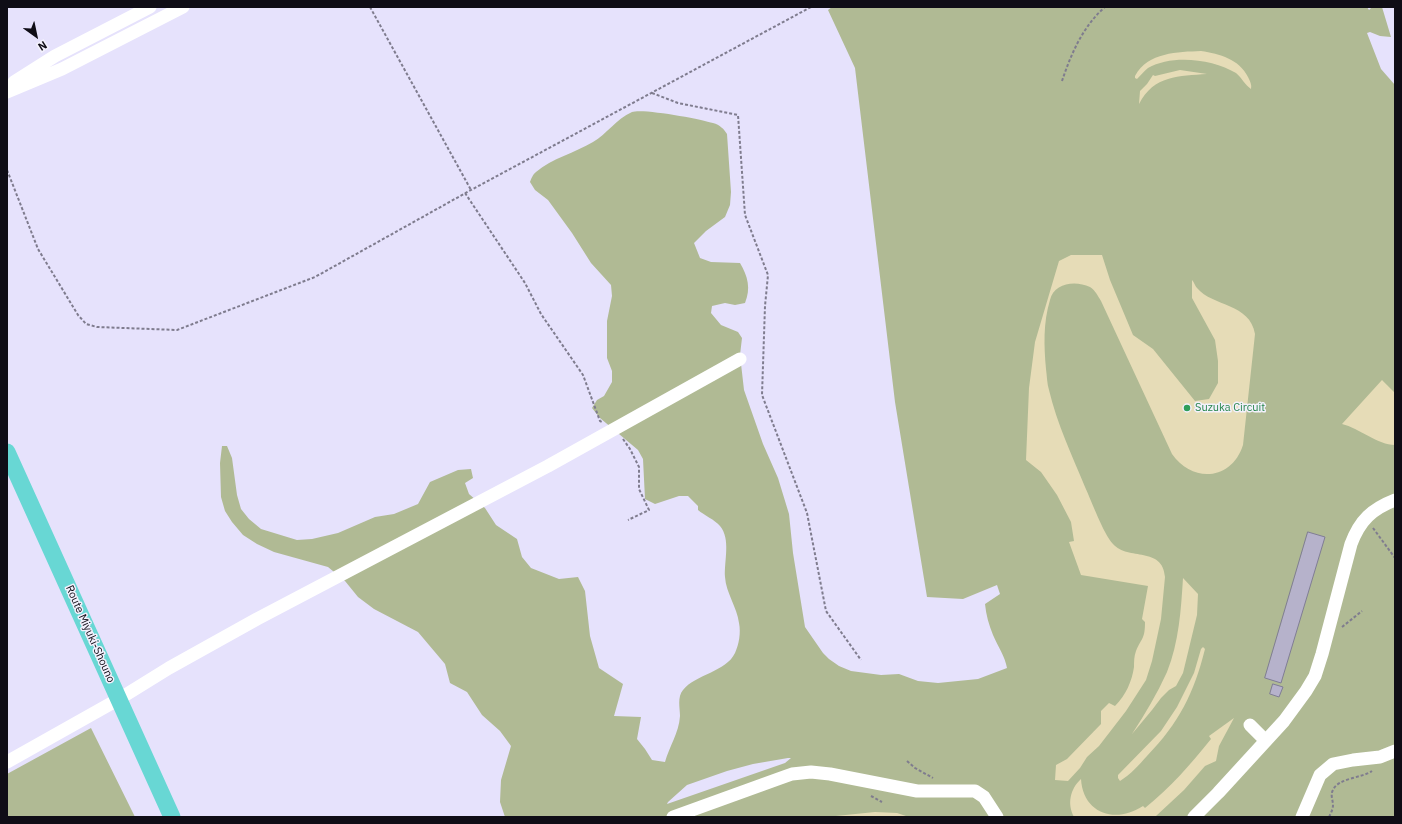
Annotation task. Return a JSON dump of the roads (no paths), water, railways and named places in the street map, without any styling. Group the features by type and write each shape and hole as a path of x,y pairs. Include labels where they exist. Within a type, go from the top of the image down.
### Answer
{"main road":[{"name":"Route Miyuki-Shouno","path":"7,452 172,817"}],"street":[{"path":"7,86 55,56 150,7"},
{"path":"7,92 62,68 183,7"},
{"path":"7,762 257,619 548,466 615,427 740,359"},
{"path":"1194,817 1266,741 1294,708 1306,691 1314,676 1322,654 1356,531 1367,516 1383,505 1395,500"},
{"path":"1250,725 1266,741"},
{"path":"1381,759 1386,750 1395,744"},
{"path":"1302,817 1320,775 1333,764 1341,761 1381,759 1395,751"},
{"path":"1381,759 1383,763 1395,762"},
{"path":"673,817 792,774 811,772 830,774 917,792 975,791 984,797 997,817"}],"place":[{"name":"Suzuka Circuit","path":"1187,408"}]}
